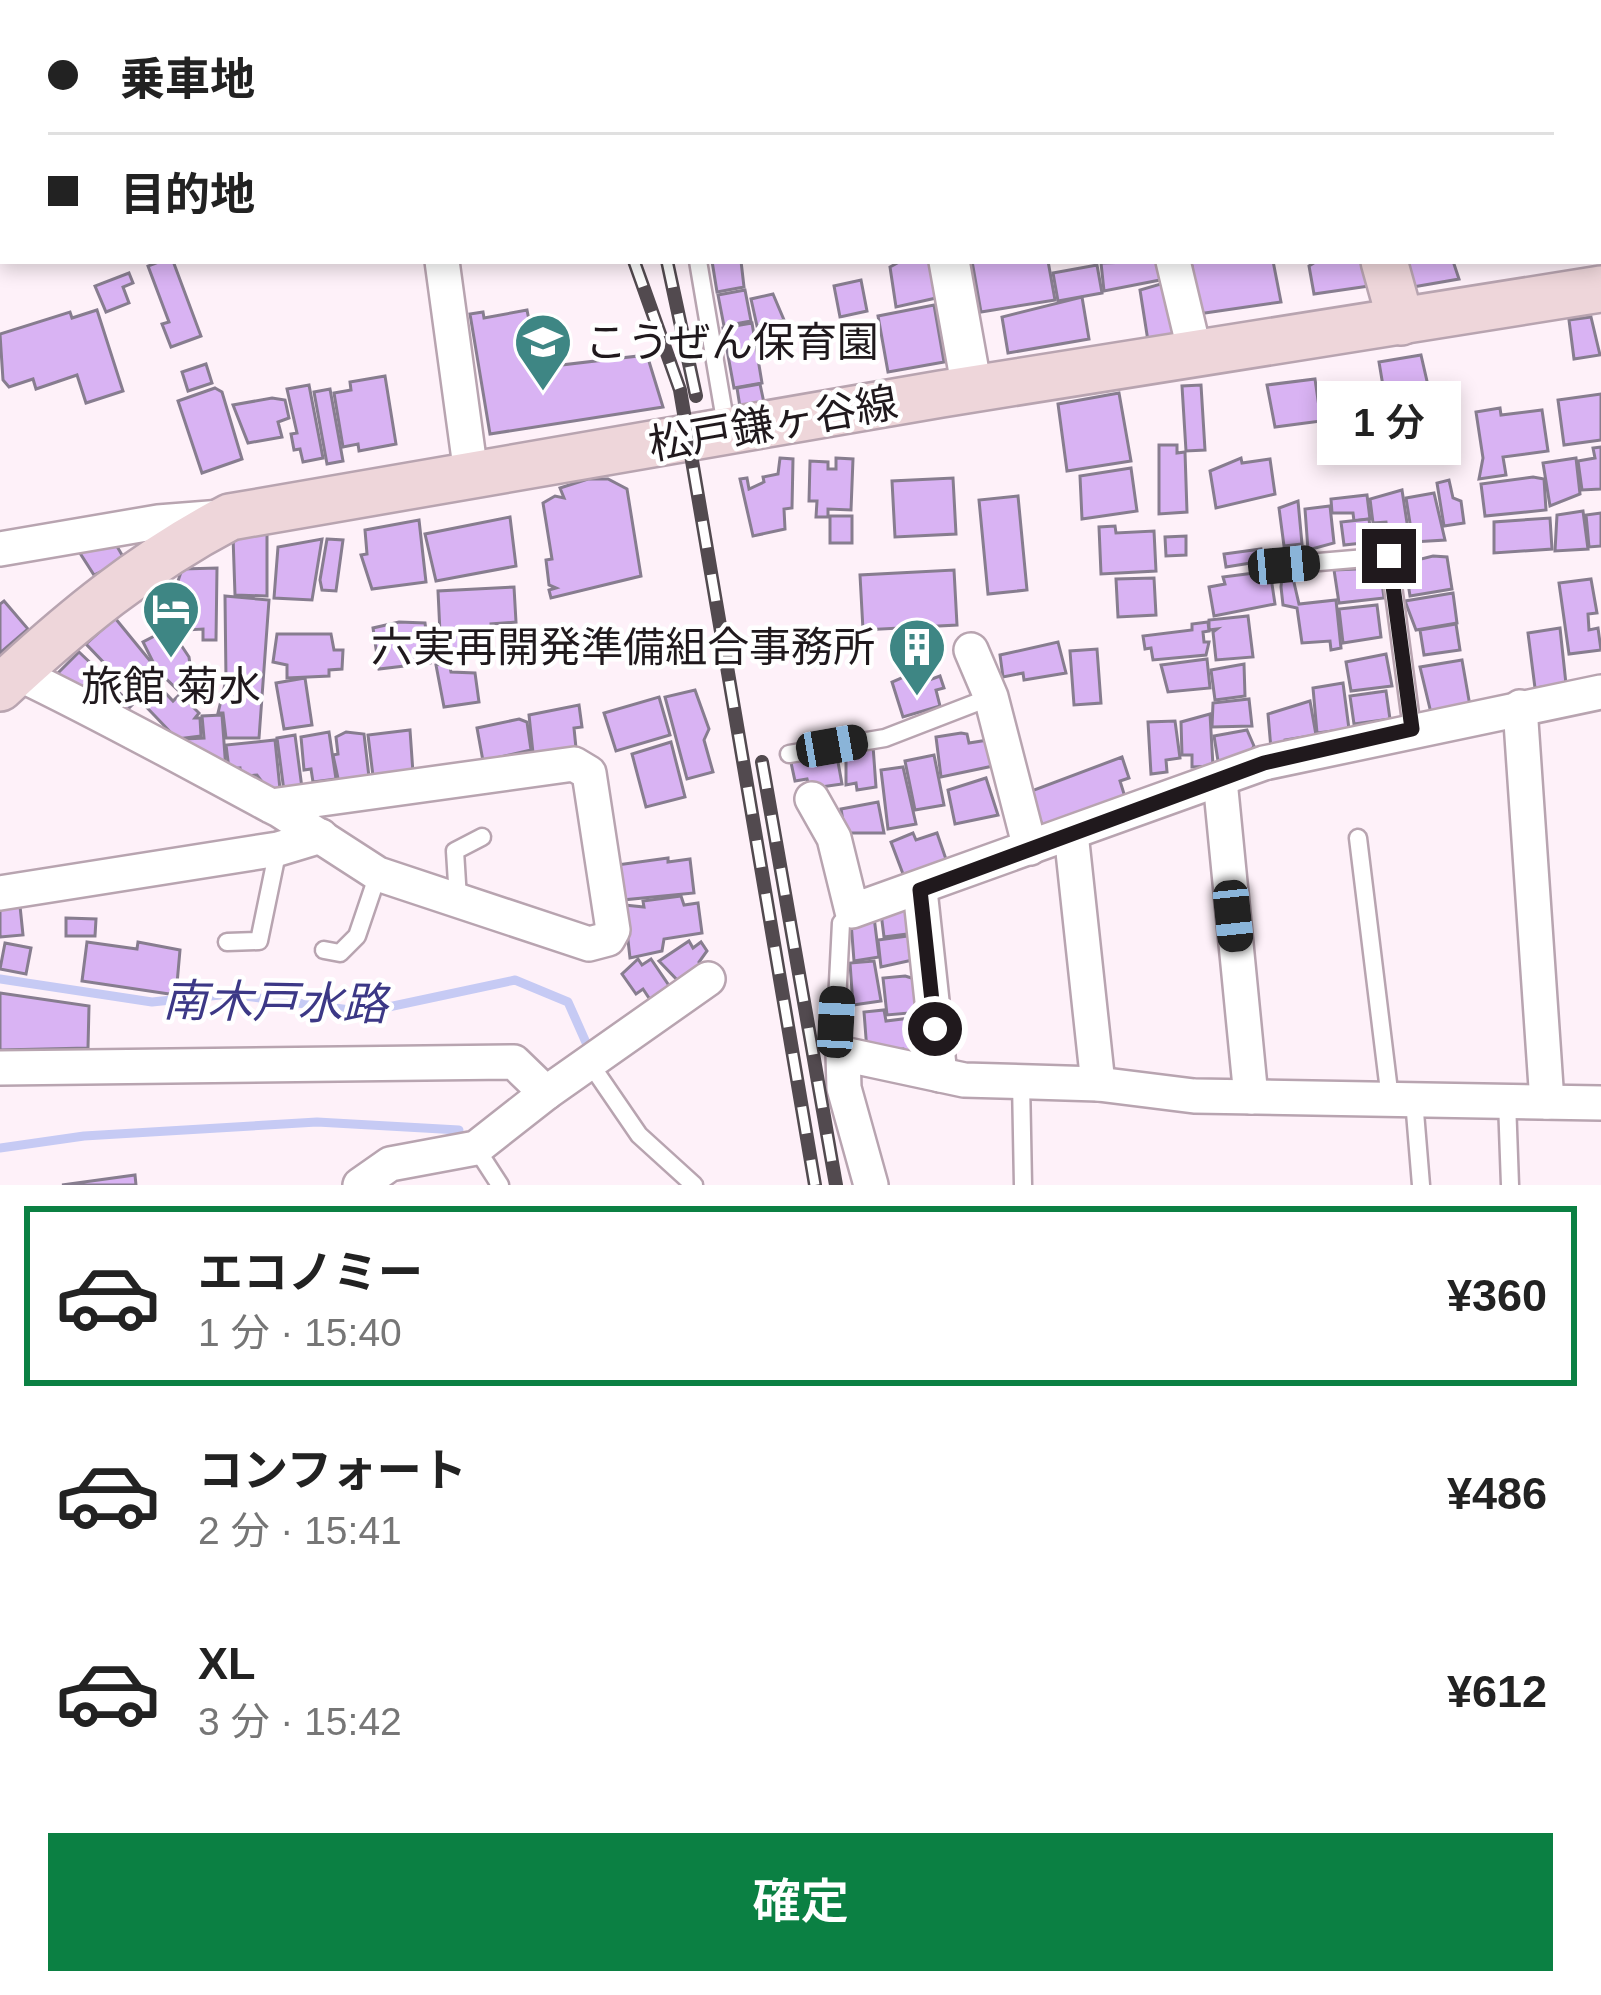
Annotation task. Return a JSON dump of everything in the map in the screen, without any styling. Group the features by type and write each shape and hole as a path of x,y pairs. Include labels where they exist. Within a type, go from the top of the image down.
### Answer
{"main road":[{"path":"1385,264 1401,322"},
{"name":"松戸鎌ヶ谷線","path":"8,680 142,567 230,517 972,389 1601,289"}],"street":[{"path":"442,264 471,474"},
{"path":"950,264 972,389"},
{"path":"1174,264 1195,353"},
{"path":"0,549 158,522 230,517"},
{"path":"971,650 991,697 1030,848"},
{"path":"8,680 271,806 378,874 589,944 608,939 613,930 589,773 574,764 271,806"},
{"path":"812,799 834,838 852,911 1312,749 1601,692"},
{"path":"1520,707 1547,1102"},
{"path":"1220,780 1251,1097"},
{"path":"1071,833 1098,1084"},
{"path":"0,893 278,849 321,836"},
{"path":"920,890 940,1076"},
{"path":"360,1185 390,1164 476,1148 589,1061 708,979"},
{"path":"872,1185 844,1088 843,1054 940,1076 1251,1097 1601,1103"},
{"path":"0,1068 514,1062 546,1093"}],"lane":[{"path":"699,264 728,433"},
{"path":"1284,565 1389,556 1412,729"},
{"path":"789,754 885,738 991,697"},
{"path":"458,899 455,851 482,837"},
{"path":"1358,838 1421,1185"},
{"path":"227,942 259,941 278,849"},
{"path":"324,950 340,953 357,936 378,874"},
{"path":"843,1054 836,1022 841,923 852,911"},
{"path":"589,1061 639,1135 694,1185"},
{"path":"1021,1081 1023,1185"},
{"path":"1507,1101 1510,1185"},
{"path":"476,1148 500,1185"}],"building":[{"path":"174,264 201,336 171,347 162,324 169,322 148,266"},
{"path":"712,264 741,264 744,287 717,292"},
{"path":"930,264 936,298 896,307 890,267"},
{"path":"973,264 1049,264 1055,300 981,312"},
{"path":"1101,264 1162,264 1165,279 1104,291"},
{"path":"1274,264 1281,302 1198,314 1192,266"},
{"path":"1372,264 1376,285 1314,294 1309,266"},
{"path":"1407,264 1454,264 1459,279 1413,287"},
{"path":"1097,265 1102,293 1058,301 1053,273"},
{"path":"129,273 133,283 123,287 129,303 106,312 95,286"},
{"path":"861,280 867,311 840,317 834,286"},
{"path":"1164,283 1183,335 1148,341 1140,290"},
{"path":"745,290 751,321 724,326 718,295"},
{"path":"773,294 784,320 757,326 751,299"},
{"path":"1082,297 1089,339 1008,353 1002,317"},
{"path":"934,305 944,362 888,372 878,316"},
{"path":"97,310 123,391 86,403 77,375 36,389 33,379 9,387 3,380 0,334 70,312 72,318"},
{"path":"527,310 529,320 536,319 544,360 559,358 561,365 647,355 663,407 490,434 470,314 483,312 484,318"},
{"path":"1591,317 1600,355 1574,359 1569,320"},
{"path":"752,323 762,383 734,388 723,328"},
{"path":"1421,355 1432,403 1387,410 1379,362"},
{"path":"206,364 212,383 188,391 182,372"},
{"path":"385,376 396,444 359,451 358,444 343,447 334,393 351,390 350,382"},
{"path":"1315,379 1321,421 1275,427 1267,385"},
{"path":"760,384 764,403 740,407 737,388"},
{"path":"309,385 323,458 303,462 300,449 294,450 291,434 297,433 287,389"},
{"path":"1201,385 1205,450 1186,451 1182,386"},
{"path":"215,388 222,392 242,459 202,473 178,401"},
{"path":"330,389 343,461 327,464 314,392"},
{"path":"1119,393 1131,461 1067,471 1058,404"},
{"path":"1601,394 1601,440 1564,445 1558,400"},
{"path":"285,400 289,418 278,422 282,437 248,443 233,405"},
{"path":"1500,408 1501,415 1542,410 1548,451 1503,457 1506,475 1479,479 1483,458 1476,412"},
{"path":"1159,445 1177,445 1177,453 1185,452 1187,512 1159,514"},
{"path":"1601,447 1601,489 1582,490 1578,461 1595,458 1593,448"},
{"path":"780,458 793,459 792,508 784,509 785,529 753,536 740,479 747,478 749,489 764,482 763,477 778,474"},
{"path":"836,458 853,459 851,510 828,509 828,517 816,517 817,501 809,501 810,461 828,462 828,469 836,469"},
{"path":"1241,458 1242,463 1270,459 1275,494 1216,508 1210,471"},
{"path":"1576,458 1580,494 1550,506 1543,463"},
{"path":"1131,468 1137,511 1082,519 1080,476"},
{"path":"953,478 956,534 895,537 892,481"},
{"path":"588,479 608,479 627,489 641,576 551,598 549,590 556,588 549,585 546,560 552,559 543,503 555,496 564,498 560,488"},
{"path":"1544,479 1546,510 1485,516 1481,484"},
{"path":"1449,480 1453,498 1461,501 1464,523 1444,526 1437,483"},
{"path":"1402,490 1409,536 1388,538 1386,522 1373,523 1370,499"},
{"path":"1434,493 1445,540 1413,542 1406,498"},
{"path":"1367,495 1370,519 1354,521 1353,513 1332,513 1331,499"},
{"path":"1018,496 1027,590 988,594 979,500"},
{"path":"1298,501 1302,544 1284,546 1279,508"},
{"path":"1330,506 1334,543 1308,550 1305,509"},
{"path":"1583,511 1588,549 1555,551 1557,515"},
{"path":"1601,513 1601,546 1589,547 1586,515"},
{"path":"830,516 852,516 852,543 830,543"},
{"path":"510,517 516,566 436,581 425,534"},
{"path":"1550,518 1552,549 1494,553 1494,522"},
{"path":"1369,519 1372,542 1344,545 1341,522"},
{"path":"419,520 426,582 372,589 361,555 367,554 365,530"},
{"path":"1115,526 1116,533 1154,531 1156,571 1101,574 1099,527"},
{"path":"267,530 267,596 235,595 233,536"},
{"path":"1186,536 1186,555 1166,556 1165,537"},
{"path":"322,539 312,600 274,598 278,547"},
{"path":"327,539 343,540 336,591 322,590 320,580"},
{"path":"115,543 125,560 94,575 78,550"},
{"path":"1261,549 1263,561 1226,567 1224,554"},
{"path":"1447,557 1452,589 1410,596 1405,563"},
{"path":"217,568 216,640 203,640 203,629 187,630 178,581 182,569"},
{"path":"1380,568 1384,598 1339,603 1334,570"},
{"path":"954,570 957,625 863,630 860,575"},
{"path":"1270,571 1275,604 1214,616 1209,587 1225,584 1223,577"},
{"path":"1292,574 1299,604 1336,600 1341,648 1331,650 1330,641 1302,643 1297,608 1283,605 1282,576"},
{"path":"1154,578 1156,615 1118,617 1116,579"},
{"path":"1591,579 1597,613 1588,614 1589,630 1598,628 1601,650 1569,654 1559,583"},
{"path":"514,587 516,622 491,624 492,651 441,654 438,591"},
{"path":"1453,593 1457,623 1416,630 1405,601"},
{"path":"225,596 269,600 259,738 226,738 223,713 218,713 226,680"},
{"path":"4,601 28,629 0,653 0,604"},
{"path":"1377,605 1381,637 1343,643 1339,609"},
{"path":"1248,616 1253,657 1216,660 1213,632 1217,629 1209,630 1209,620"},
{"path":"115,618 165,679 158,685 173,701 180,694 199,713 195,718 200,718 201,736 177,739 86,644"},
{"path":"1208,622 1209,631 1203,632 1204,642 1209,642 1206,655 1153,660 1151,648 1145,649 1143,636 1192,630 1192,624"},
{"path":"425,623 430,663 379,669 373,628"},
{"path":"1456,624 1460,650 1424,655 1420,630"},
{"path":"176,625 179,642 189,657 193,688 184,696 157,670 143,642"},
{"path":"1560,628 1566,684 1535,688 1528,633"},
{"path":"277,634 331,634 334,650 343,650 342,669 329,670 329,676 287,678 287,665 273,662"},
{"path":"1058,642 1066,673 1024,680 1023,673 1003,677 1000,655"},
{"path":"1097,649 1101,703 1074,705 1070,651"},
{"path":"79,652 99,671 76,693 57,674"},
{"path":"1386,654 1392,686 1351,691 1346,662"},
{"path":"1207,659 1210,688 1168,692 1161,665"},
{"path":"1462,660 1470,706 1431,713 1420,667"},
{"path":"449,663 451,672 475,673 479,702 444,707 436,665"},
{"path":"1244,664 1245,696 1215,700 1211,670"},
{"name":"六実再開発準備組合事務所","path":"929,666 932,679 940,676 944,688 936,690 940,706 903,717 892,682"},
{"path":"101,675 132,705 117,720 86,690"},
{"path":"305,678 312,725 284,729 276,683"},
{"path":"1343,683 1349,729 1317,733 1313,688"},
{"path":"695,690 709,729 704,740 713,772 687,779 665,697"},
{"path":"1386,691 1390,719 1354,724 1350,696"},
{"path":"659,697 670,735 616,751 604,713"},
{"path":"1249,699 1252,726 1212,727 1213,703"},
{"path":"1310,701 1316,735 1285,740 1285,747 1271,749 1268,714"},
{"path":"579,705 582,727 574,728 576,748 533,753 529,715"},
{"path":"1210,714 1213,766 1192,767 1192,755 1182,755 1181,722"},
{"path":"222,715 226,770 185,751 184,739 204,738 202,716"},
{"path":"519,719 527,722 531,750 483,761 477,728"},
{"path":"1175,721 1180,758 1166,760 1167,772 1151,774 1148,722"},
{"path":"410,730 413,773 373,776 368,735"},
{"path":"1247,730 1254,746 1250,752 1219,767 1214,736"},
{"path":"329,732 336,779 313,782 311,769 304,770 301,737"},
{"path":"346,732 364,734 369,777 339,783 333,755 338,754 336,737"},
{"path":"967,734 969,743 988,740 993,766 941,777 936,737"},
{"path":"295,735 302,788 284,791 277,738"},
{"path":"275,740 280,789 269,791 257,775 241,777 240,768 229,769 226,745"},
{"path":"671,742 685,797 646,807 632,754"},
{"path":"873,746 876,787 857,790 856,783 846,785 846,751"},
{"path":"836,751 842,784 821,787 809,786 807,779 795,781 790,758"},
{"path":"934,755 944,805 915,810 905,761"},
{"path":"1122,757 1129,778 1120,781 1125,797 1044,828 1026,793"},
{"path":"903,767 916,824 888,829 881,770"},
{"path":"986,778 998,815 955,824 948,790"},
{"path":"878,802 884,833 845,833 841,809"},
{"path":"913,833 916,840 937,833 949,868 906,882 891,842"},
{"path":"668,858 668,862 690,859 694,893 622,900 617,865"},
{"path":"681,896 684,905 698,903 702,933 664,939 662,951 630,958 624,905 644,907 643,901"},
{"path":"20,906 23,935 0,937 0,908"},
{"path":"912,906 915,933 884,937 881,913"},
{"path":"874,917 879,957 854,961 851,922"},
{"path":"66,918 96,919 95,936 66,936"},
{"path":"915,935 917,959 881,967 878,940"},
{"path":"689,941 693,948 701,942 707,951 699,962 703,968 681,984 659,961"},
{"path":"87,942 137,949 138,942 180,950 176,995 82,981"},
{"path":"5,943 31,948 26,974 0,969"},
{"path":"638,959 642,965 651,959 672,990 653,1004 643,989 636,994 622,974"},
{"path":"874,961 881,1001 853,1005 850,963"},
{"path":"883,978 915,979 921,1012 887,1015"},
{"path":"0,993 89,1006 88,1048 0,1050"},
{"path":"884,1010 886,1021 918,1017 926,1048 916,1050 918,1057 905,1059 903,1049 867,1051 864,1012"},
{"path":"135,1175 136,1185 62,1185"}],"waterway":[{"name":"南木戸水路","path":"0,979 152,1002 230,994 365,1012 515,980 568,1002 588,1047"},
{"path":"0,1148 84,1136 317,1122 459,1130"}],"railway":[{"path":"635,264 680,390 815,1185"},
{"path":"668,264 696,396"},
{"path":"762,762 836,1185"}],"place":[{"name":"こうぜん保育園","path":"543,393"},
{"name":"旅館 菊水","path":"171,660"},
{"name":"六実再開発準備組合事務所","path":"917,698"}],"route":[{"path":"935,1029 920,890 1264,763 1412,729 1389,556"}]}
